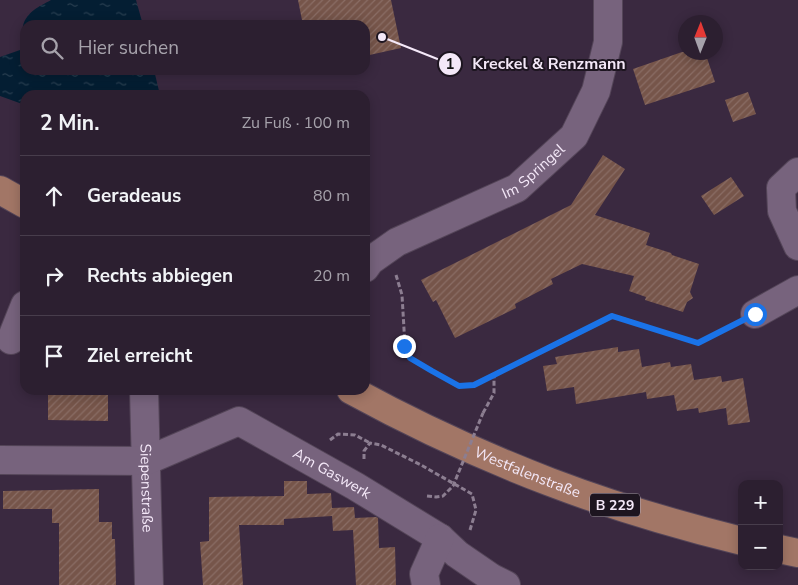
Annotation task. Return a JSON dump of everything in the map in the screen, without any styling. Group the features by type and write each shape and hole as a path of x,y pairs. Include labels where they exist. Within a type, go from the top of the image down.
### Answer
{"main road":[{"path":"0,190 20,201"},
{"name":"Westfalenstraße","path":"361,395 443,436 550,482 684,527 738,540"},
{"path":"783,550 798,553"}],"street":[{"name":"Im Springel","path":"370,261 397,242 517,188 574,136 596,91 608,42 608,0"},
{"path":"798,172 781,188 782,211 798,246"},
{"path":"755,314 798,290"},
{"path":"12,340 20,318"},
{"name":"Siepenstraße","path":"144,395 149,585"},
{"name":"Am Gaswerk","path":"146,462 238,421 354,486 448,546 492,578 506,585"},
{"path":"0,460 146,462"},
{"path":"426,585 424,574 448,546"}],"path":[{"path":"395,271 402,295 404,346 410,358 459,386 474,385 612,316 698,343 755,314"},
{"path":"419,492 427,496 443,496 453,486 494,393 494,375"},
{"path":"338,434 355,436 370,443 380,445 421,465 472,494 476,510 471,529 448,546"},
{"path":"364,461 364,451 370,443"}],"water":[{"path":"51,0 136,0 142,20 26,20 34,10"},
{"path":"20,50 20,75 155,75 159,90 20,90 20,103 0,96 0,57"}],"building":[{"path":"298,0 391,0 401,48 370,55 370,20 302,20"},
{"path":"678,53 678,60 708,60 715,82 645,105 633,69"},
{"path":"748,92 756,114 733,122 725,100"},
{"path":"603,155 625,169 595,215 650,233 646,245 699,264 690,292 693,298 687,302 683,312 645,300 646,297 629,291 634,276 582,264 551,279 553,284 515,304 516,308 455,338 436,300 433,302 421,280 571,205"},
{"path":"731,177 744,196 714,215 701,196"},
{"path":"618,347 618,352 639,349 642,367 670,362 671,367 691,364 694,380 721,376 722,382 743,378 750,422 728,425 726,408 699,413 698,408 677,411 674,395 647,399 646,392 576,404 574,387 547,391 543,366 557,364 555,357"},
{"path":"48,395 108,395 108,421 48,420"},
{"path":"284,481 307,481 307,494 331,493 332,508 354,507 355,518 378,518 379,548 395,547 396,585 356,585 353,530 333,531 332,516 284,519 284,525 239,525 243,585 203,585 200,542 209,541 209,497 284,496"},
{"path":"99,489 99,522 112,522 112,539 115,539 116,585 59,585 59,523 52,523 52,509 3,509 3,491"}],"place":[{"name":"Kreckel & Renzmann","path":"382,37"}],"route":[{"path":"404,346 410,358 432,371 459,386 474,385 612,316 698,343 755,314"}]}
